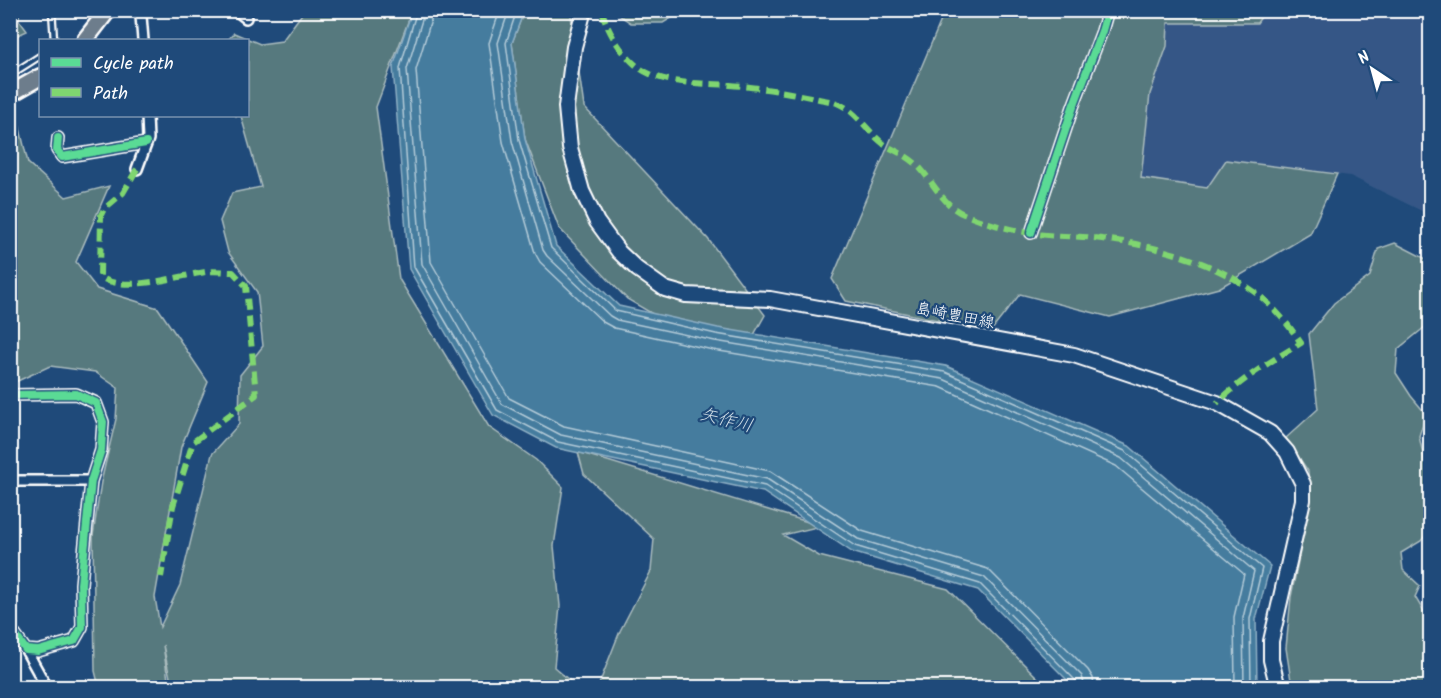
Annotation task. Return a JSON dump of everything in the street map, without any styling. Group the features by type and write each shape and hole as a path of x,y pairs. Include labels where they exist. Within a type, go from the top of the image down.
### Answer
{"main road":[{"path":"86,39 108,10"},
{"name":"島崎豊田線","path":"584,10 574,47 566,107 570,148 582,191 597,222 619,252 665,289 686,295 770,299 1074,355 1217,403 1270,433 1287,452 1303,484 1304,500 1271,641 1270,660 1278,687"},
{"path":"10,94 39,78"}],"street":[{"path":"143,10 141,16 144,39"},
{"path":"236,10 246,18"},
{"path":"1031,233 1108,10"},
{"path":"137,169 146,143 147,117"},
{"path":"57,138 57,150 62,157 146,143"},
{"path":"10,395 76,394 96,403 103,422 101,450 91,481 81,584 82,627 74,641 38,651 26,650"},
{"path":"10,481 91,481"},
{"path":"10,628 26,650 47,687"}],"lane":[{"path":"52,10 54,39"},
{"path":"10,75 39,57"}],"shaded area":[{"path":"1265,11 1430,11 1430,215 1350,176 1226,160 1207,188 1141,179 1150,94 1167,46 1168,23 1256,23"}],"green space":[{"path":"615,10 674,11 673,17 663,23 631,23"},
{"path":"10,11 19,11 19,20 27,31 16,36 11,35"},
{"path":"304,11 412,11 376,107 399,279 489,427 536,460 563,487 554,546 560,606 554,667 577,687 172,687 163,645 169,687 99,687 95,671 93,536 101,482 116,419 118,388 95,372 50,366 11,384 10,122 18,120 28,163 66,197 109,186 76,262 97,289 158,308 208,382 181,447 155,597 160,627 180,585 212,454 239,424 240,375 263,346 257,292 228,252 220,221 232,193 261,187 241,117 249,117 249,39 260,44 282,41"},
{"path":"524,11 572,11 584,107 708,239 765,315 742,356 704,344 627,299 559,228 525,139 512,43"},
{"path":"945,11 1265,11 1257,23 1168,23 1167,46 1150,94 1141,178 1207,188 1226,160 1337,174 1310,234 1219,288 1110,317 1020,294 991,331 846,301 832,279"},
{"path":"234,33 248,39 229,39"},
{"path":"1395,243 1430,261 1430,323 1398,349 1396,373 1426,414 1419,436 1425,463 1430,465 1430,530 1421,541 1401,553 1403,570 1420,586 1415,597 1430,622 1430,687 1292,687 1286,648 1291,597 1310,501 1308,471 1286,438 1318,409 1309,334 1334,303 1370,276 1378,249"},
{"path":"578,452 821,526 783,535 819,556 948,589 1047,687 598,687 620,631 651,571 654,539 584,474"}],"water":[{"name":"矢作川","path":"412,11 524,11 512,43 525,139 556,246 619,306 718,328 946,366 1129,446 1270,566 1256,619 1257,687 1074,687 978,590 852,552 763,492 556,448 493,415 409,269 393,67"}],"marked path":[{"path":"602,10 614,38 626,56 642,70 659,78 679,82 773,90 837,103 856,117 885,145 915,163 945,201 966,215 1023,232 1086,237 1158,249 1199,262 1238,281 1269,304 1301,343 1268,363 1217,403"},
{"path":"137,169 123,193 104,209 101,215 100,276 121,284 135,284 208,271 233,272 246,286 256,395 193,442 173,506 161,577"}],"cycle path":[{"path":"1031,233 1108,10"},
{"path":"58,138 57,150 62,157 146,143"},
{"path":"10,395 76,394 96,403 103,422 101,450 91,481 81,584 82,627 74,641 38,651 26,650 10,628"}]}
